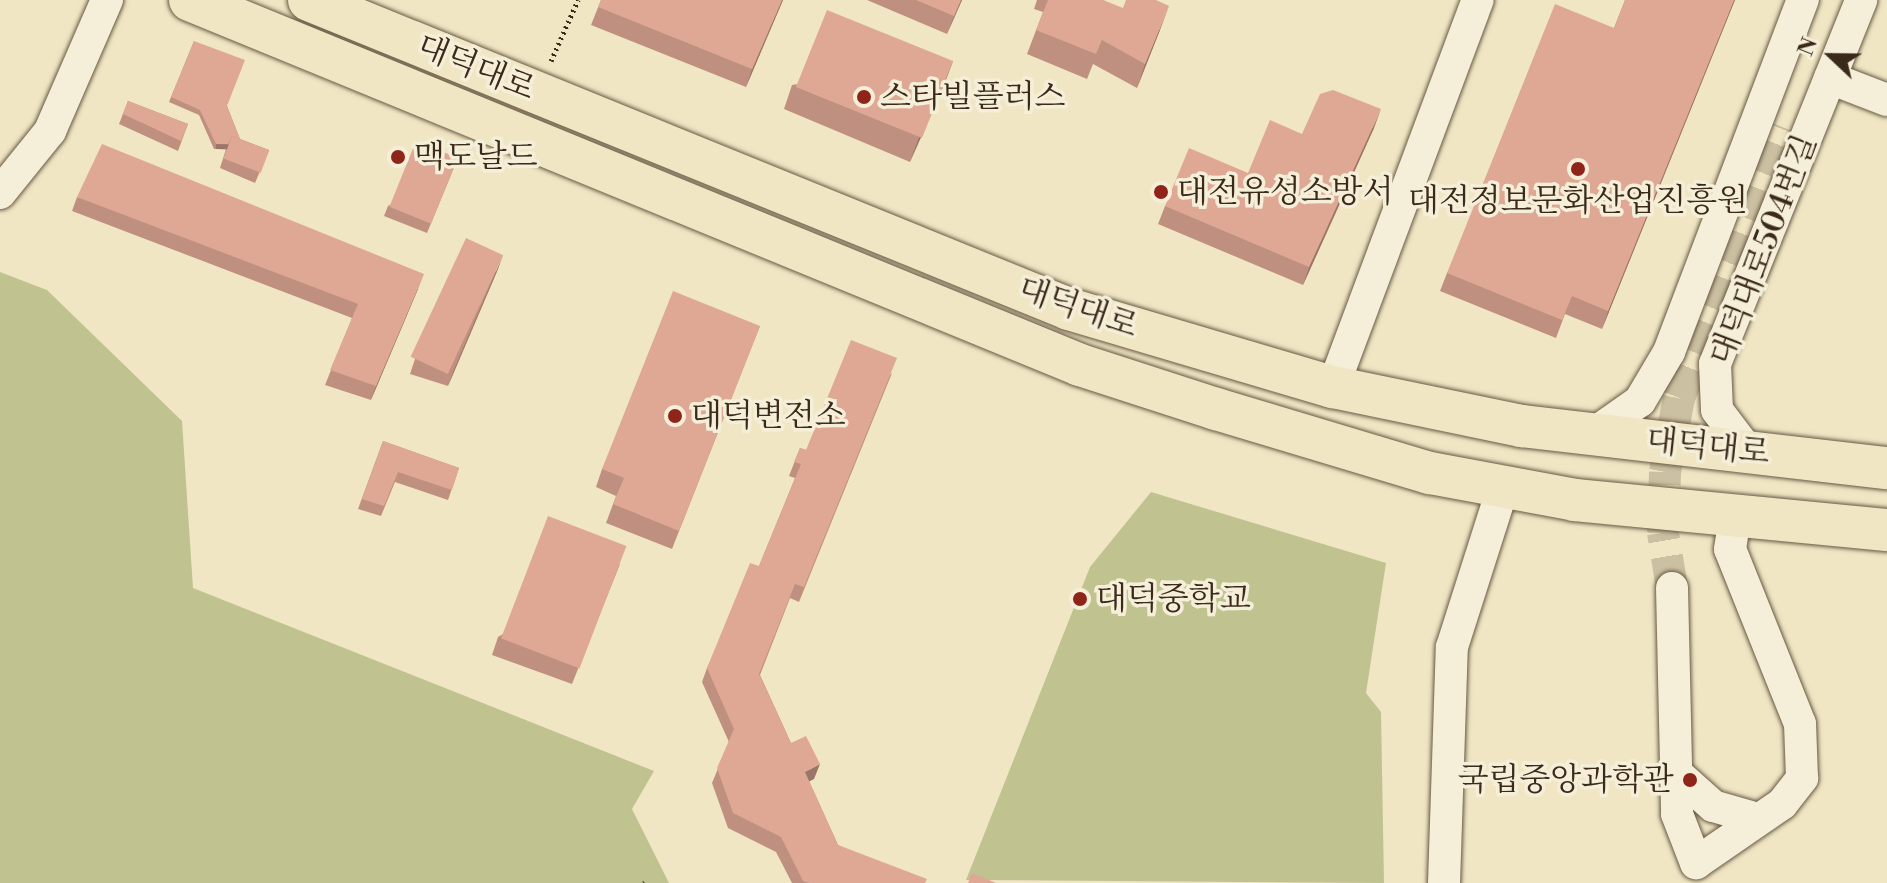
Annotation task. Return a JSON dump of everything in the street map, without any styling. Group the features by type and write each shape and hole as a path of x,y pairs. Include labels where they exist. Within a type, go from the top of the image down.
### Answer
{"main road":[{"name":"대덕대로","path":"190,0 1080,365 1430,473 1575,500 1736,512 1887,530"},
{"name":"대덕대로","path":"309,0 1069,309 1333,387 1593,434 1887,468"}],"street":[{"path":"0,193 50,131 107,0"},
{"path":"1333,387 1478,0"},
{"path":"1593,434 1640,401 1669,352 1803,0"},
{"path":"1747,145 1754,170 1778,173 1793,142 1838,0"},
{"name":"대덕대로504번길","path":"1748,451 1717,410 1715,364 1793,142 1830,78 1861,0"},
{"path":"1830,78 1887,100"},
{"path":"1444,883 1452,647 1503,487"},
{"path":"1672,588 1677,814 1696,863 1758,819 1802,778 1804,751 1800,724 1730,549 1736,512"},
{"path":"1675,772 1713,806 1758,819"}],"path":[{"path":"537,93 578,0"}],"green space":[{"path":"0,272 47,290 182,421 193,588 654,771 632,809 669,883 0,883"},
{"path":"1151,492 1386,563 1366,693 1381,712 1384,883 966,880 1090,567"}],"building":[{"path":"601,0 782,0 752,69 598,7"},
{"path":"916,0 961,0 954,16"},
{"path":"1048,0 1103,0 1123,8 1126,0 1156,0 1169,6 1145,64 1102,40 1096,54 1036,30"},
{"name":"대전정보문화산업진흥원","path":"1625,0 1734,0 1608,311 1572,296 1562,320 1447,273 1555,4 1614,28"},
{"name":"스타빌플러스","path":"827,10 953,61 922,138 796,87"},
{"path":"194,41 245,60 227,106 240,139 232,136 228,144 216,144 200,110 171,97"},
{"path":"1333,90 1381,109 1309,267 1165,206 1189,148 1248,173 1270,120 1302,134 1320,94"},
{"path":"128,101 188,124 181,141 123,114"},
{"path":"232,136 269,150 261,173 223,158"},
{"path":"416,141 458,158 431,224 389,207"},
{"path":"102,144 424,274 376,386 330,370 358,304 77,197"},
{"path":"466,238 503,255 448,374 411,357"},
{"name":"대덕변전소","path":"673,291 760,326 679,531 613,504 624,478 602,469"},
{"path":"851,340 897,358 804,587 795,584 759,674 791,743 806,736 820,764 805,772 838,845 927,879 925,883 803,881 781,837 733,813 717,768 734,729 707,668 750,563 759,566 801,464 794,462 800,448 806,450"},
{"path":"383,441 459,468 452,490 398,472 384,506 362,499"},
{"path":"548,516 626,546 579,668 501,638"},
{"path":"972,873 996,883 968,883"}],"tunnel":[{"path":"1672,588 1663,533 1665,472 1679,398 1787,129"}],"place":[{"name":"스타빌플러스","path":"864,97"},
{"name":"맥도날드","path":"398,157"},
{"name":"대전정보문화산업진흥원","path":"1578,169"},
{"name":"대전유성소방서","path":"1161,192"},
{"name":"대덕변전소","path":"675,416"},
{"name":"대덕중학교","path":"1080,599"},
{"name":"국립중앙과학관","path":"1690,780"}]}
